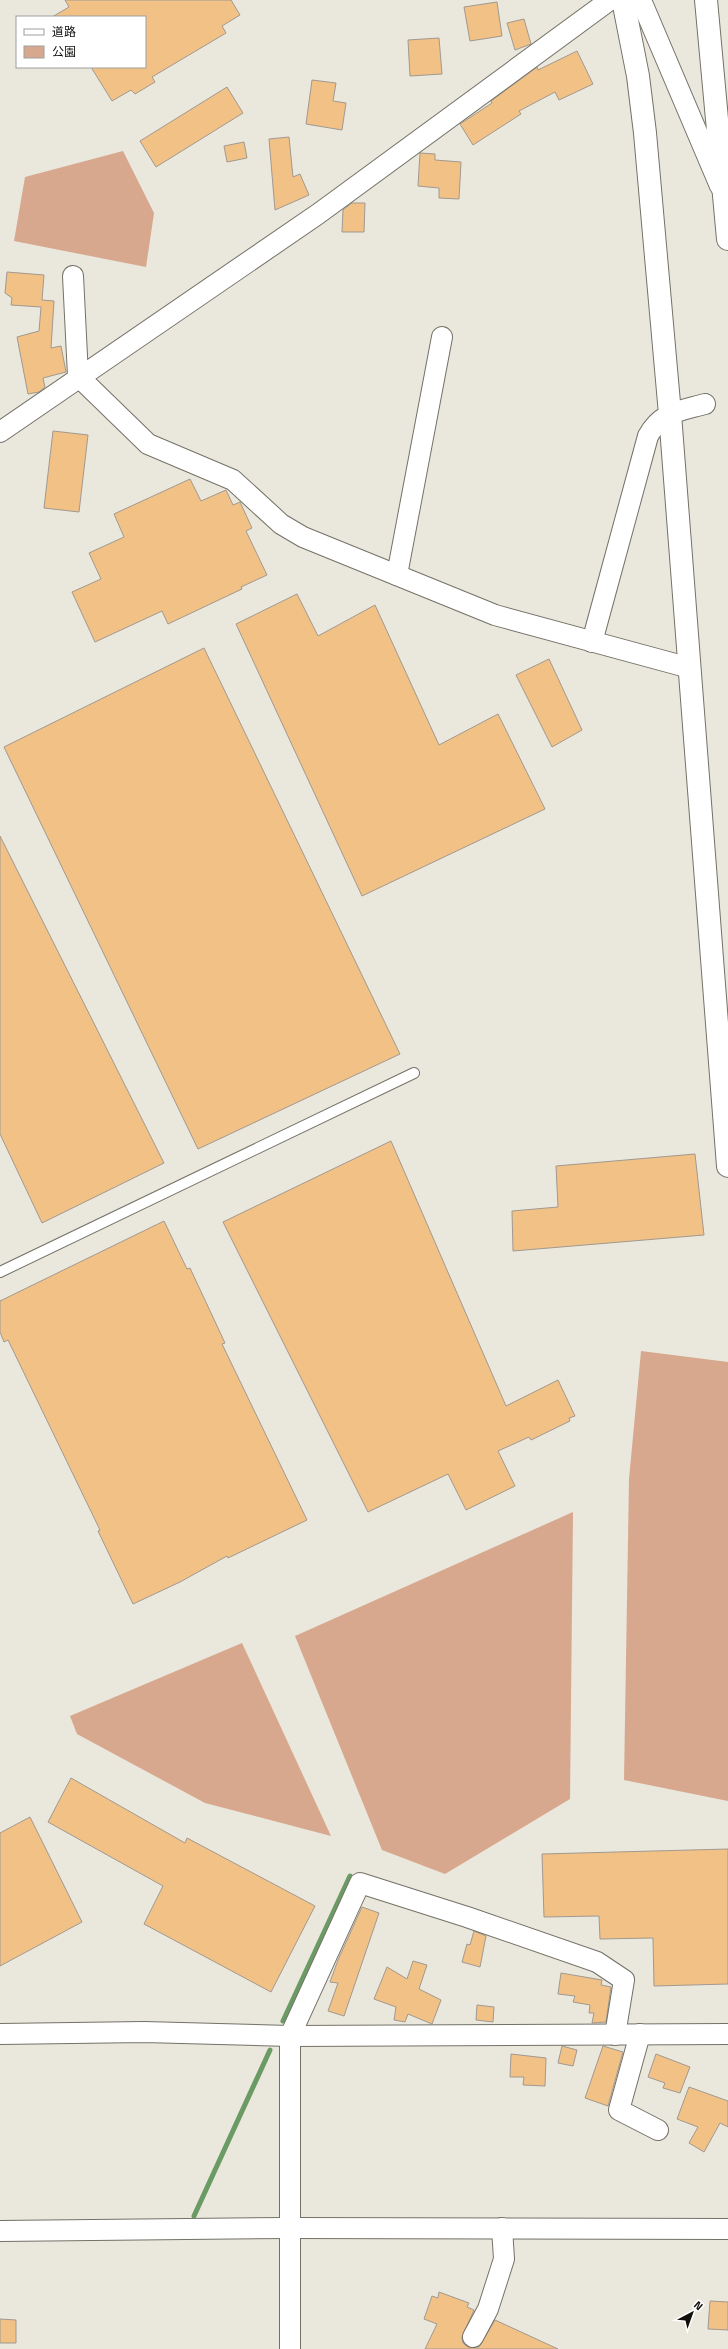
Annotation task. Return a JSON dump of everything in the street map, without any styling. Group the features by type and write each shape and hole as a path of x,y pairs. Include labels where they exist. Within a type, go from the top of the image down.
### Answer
{"street":[{"path":"0,432 78,376 318,214 610,0"},
{"path":"623,0 638,76 645,133 670,414 728,1166"},
{"path":"634,0 643,5 722,190"},
{"path":"706,0 722,190 728,239"},
{"path":"73,276 78,376 148,444 233,480 281,524 303,537 495,615 690,668"},
{"path":"397,575 442,337"},
{"path":"592,642 648,436 655,423 670,414 705,404"},
{"path":"290,2349 288,2228 290,2036 360,1883 467,1917 597,1962 624,1980 615,2035"},
{"path":"0,2034 144,2032 290,2036 728,2034"},
{"path":"640,2034 619,2110 658,2130"},
{"path":"0,2232 288,2228 728,2229"},
{"path":"472,2337 488,2309 504,2259 502,2228"}],"lane":[{"path":"0,1272 414,1073"}],"green space":[{"path":"123,151 154,213 146,267 14,241 25,177"},
{"path":"641,1351 728,1362 728,1801 624,1780 629,1479"},
{"path":"573,1512 570,1799 445,1874 382,1850 295,1636"},
{"path":"242,1643 331,1836 205,1803 77,1734 70,1716"}],"building":[{"path":"65,0 231,0 240,15 222,26 226,33 152,77 155,82 135,94 131,90 112,101 92,68 146,68 146,16 54,16 69,7"},
{"path":"497,2 502,36 470,41 464,7"},
{"path":"524,19 531,44 515,50 507,23"},
{"path":"439,38 442,74 410,76 408,40"},
{"path":"577,51 593,84 559,100 555,92 519,111 521,114 473,145 460,124 492,103 491,101 537,67 538,70"},
{"path":"312,80 336,83 333,101 346,103 342,130 306,124"},
{"path":"227,87 243,113 156,167 140,141"},
{"path":"289,137 293,177 300,174 309,195 275,210 269,139"},
{"path":"244,142 247,158 227,162 224,146"},
{"path":"420,153 435,154 435,160 461,162 459,199 439,198 439,188 418,186"},
{"path":"352,203 365,203 364,232 342,232 343,210"},
{"path":"7,272 44,275 42,300 54,301 51,348 61,346 66,372 43,378 45,387 39,392 28,394 17,337 39,331 41,307 11,305 12,298 5,293"},
{"path":"53,431 88,435 79,512 44,508"},
{"path":"190,479 201,501 226,490 233,505 240,502 252,528 246,531 267,575 241,587 242,589 168,624 162,611 95,642 72,592 101,579 89,553 124,537 114,514"},
{"path":"297,594 318,636 375,605 439,745 498,714 545,809 362,896 236,624"},
{"path":"204,648 400,1054 198,1149 4,747"},
{"path":"549,659 582,730 552,747 516,675"},
{"path":"0,836 164,1163 42,1223 0,1134"},
{"path":"391,1141 506,1406 558,1380 575,1416 569,1418 570,1421 531,1440 529,1437 498,1451 515,1486 466,1510 448,1474 368,1512 223,1222"},
{"path":"695,1154 704,1235 513,1251 512,1211 558,1207 556,1166"},
{"path":"164,1221 187,1269 190,1268 225,1343 222,1344 307,1520 228,1558 227,1556 180,1582 133,1604 98,1531 100,1530 8,1340 4,1342 0,1332 0,1301"},
{"path":"71,1778 185,1843 187,1838 315,1906 271,1992 144,1924 163,1886 48,1822"},
{"path":"30,1817 82,1922 0,1966 0,1833"},
{"path":"728,1849 728,1984 654,1986 653,1938 600,1939 599,1916 544,1917 542,1854"},
{"path":"362,1907 379,1913 344,2016 328,2011 338,1983 330,1982 338,1960"},
{"path":"474,1931 486,1936 480,1967 462,1962 467,1944 470,1945"},
{"path":"413,1961 427,1965 419,1989 441,2000 432,2024 408,2014 405,2022 394,2020 396,2007 374,1999 387,1967 407,1979"},
{"path":"561,1973 602,1980 601,1985 611,1987 606,2022 592,2023 594,2013 589,2013 590,2005 573,2002 575,1996 558,1994"},
{"path":"477,2005 494,2007 493,2022 476,2020"},
{"path":"562,2046 577,2050 573,2066 558,2063"},
{"path":"603,2046 623,2052 608,2106 585,2098"},
{"path":"511,2054 546,2058 545,2086 523,2085 524,2077 510,2077"},
{"path":"656,2054 690,2067 680,2093 663,2088 665,2083 648,2077"},
{"path":"689,2087 728,2101 728,2127 720,2123 704,2152 689,2143 698,2127 677,2119"},
{"path":"439,2292 469,2303 467,2307 474,2310 462,2337 463,2343 468,2347 479,2347 495,2320 558,2349 425,2349 437,2324 424,2319 432,2296 438,2298"},
{"path":"710,2301 728,2302 728,2330 708,2329"},
{"path":"0,2319 16,2320 16,2343 0,2343"}],"waterway":[{"path":"283,2021 350,1876"},
{"path":"194,2216 270,2050"}]}
